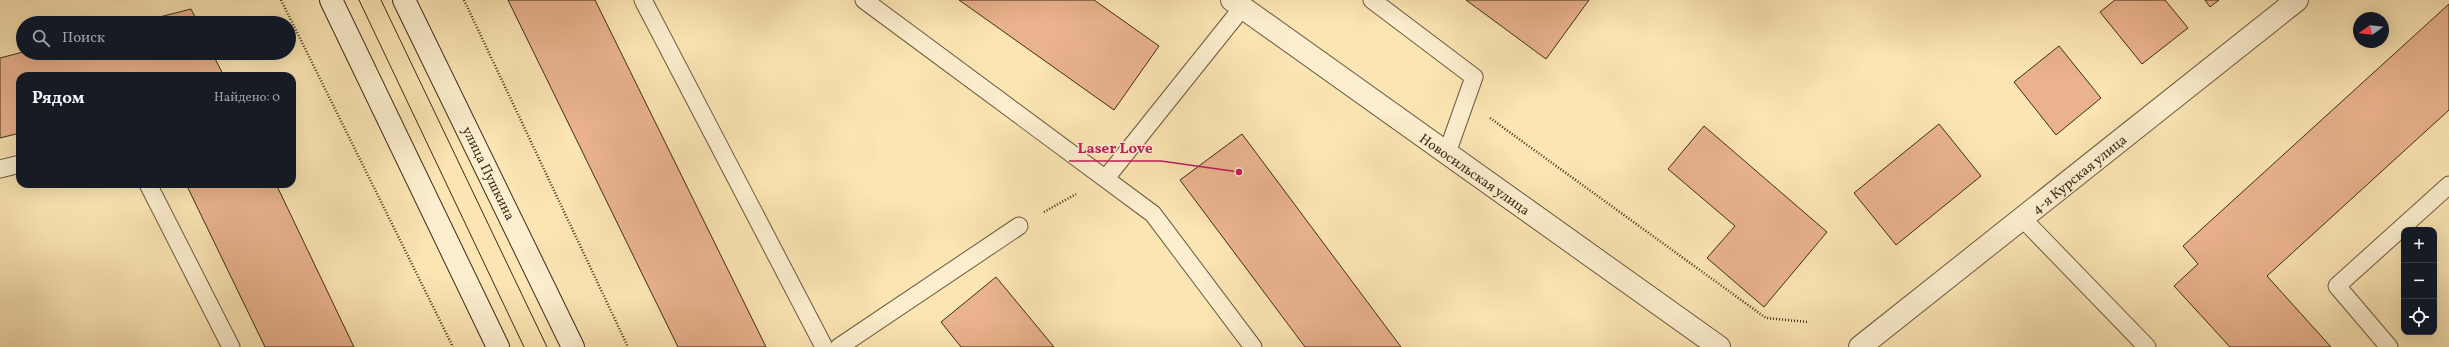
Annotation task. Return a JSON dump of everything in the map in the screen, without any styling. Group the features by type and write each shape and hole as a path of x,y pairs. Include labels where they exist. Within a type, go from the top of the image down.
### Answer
{"street":[{"path":"331,0 498,347"},
{"name":"улица Пушкина","path":"404,0 573,347"},
{"name":"4-я Курская улица","path":"1860,347 2297,0"},
{"name":"Новосильская улица","path":"1237,4 1719,347"}],"lane":[{"path":"643,0 824,347"},
{"path":"864,0 1153,214 1253,347"},
{"path":"1372,0 1474,77 1447,154"},
{"path":"1106,178 1237,4"},
{"path":"0,169 16,165"},
{"path":"2389,347 2337,286 2449,185"},
{"path":"150,188 231,347"},
{"path":"2022,218 2147,347"},
{"path":"840,347 1019,226"}],"path":[{"path":"280,0 288,16"},
{"path":"464,0 628,347"},
{"path":"296,32 453,347"},
{"path":"1466,101 1766,318 1808,322"},
{"path":"1019,226 1106,178"}],"building":[{"path":"508,0 595,0 766,347 678,347"},
{"path":"959,0 1094,0 1159,46 1114,110"},
{"path":"1466,0 1589,0 1546,59"},
{"path":"2115,0 2165,0 2188,28 2142,64 2100,12"},
{"path":"2205,0 2219,0 2210,7"},
{"path":"2449,4 2449,110 2267,276 2331,347 2230,347 2174,286 2198,264 2183,246"},
{"path":"191,9 194,16 164,16"},
{"path":"2059,46 2101,98 2056,135 2014,82"},
{"path":"16,54 16,60 216,60 222,72 16,72 16,134 0,138 0,58"},
{"path":"1939,124 1981,176 1896,245 1854,193"},
{"path":"1704,126 1827,232 1764,307 1707,258 1735,226 1668,169"},
{"path":"1242,134 1401,347 1305,347 1180,180"},
{"path":"188,188 278,188 354,347 265,347"},
{"path":"996,277 1054,347 961,347 941,322"}],"tram line":[{"path":"359,0 524,347"},
{"path":"381,0 547,347"}],"place":[{"name":"Laser Love","path":"1239,172"}]}
